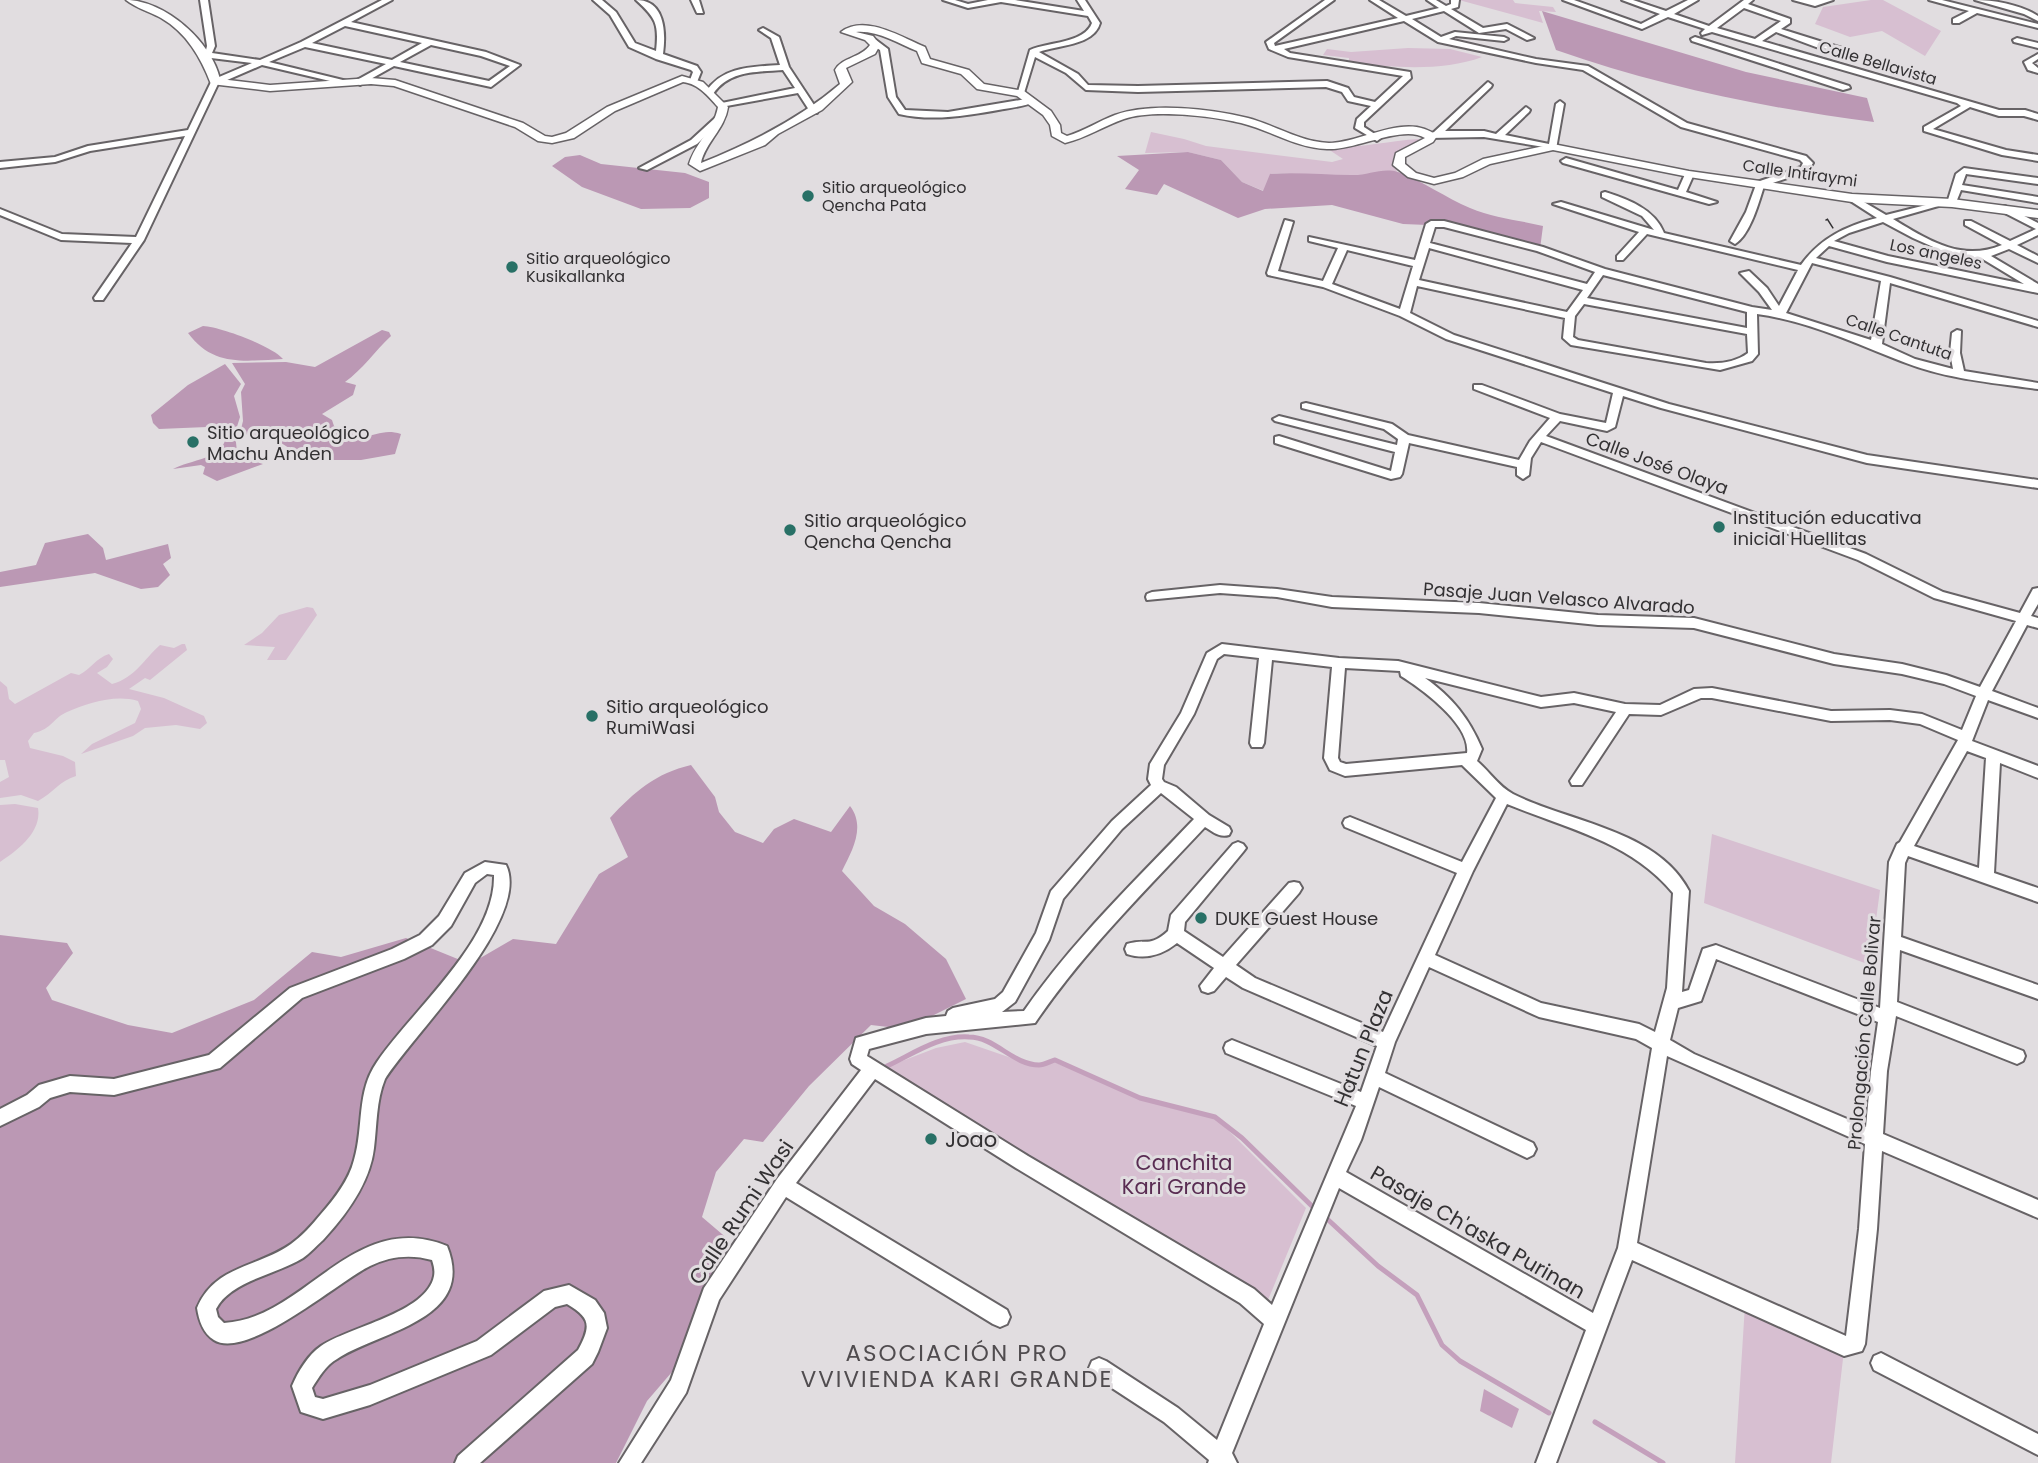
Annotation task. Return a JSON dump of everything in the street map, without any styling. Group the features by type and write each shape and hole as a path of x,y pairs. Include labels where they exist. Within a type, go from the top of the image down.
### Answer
{"main road":[{"path":"131,0 174,23 207,57 215,73 215,82 270,88 360,82 407,86 519,125 542,139 552,140 582,131 619,105 682,79 694,80 710,92 721,110 695,159 697,167 708,166 749,149 814,111 847,82 841,70 842,66 871,52 875,45 846,32 857,28 894,37 920,49 926,61 965,72 981,87 1020,93 1053,121 1056,134 1065,140 1124,116 1142,113 1247,121 1284,137 1336,147 1395,131 1410,130 1434,135 1400,155 1398,161 1405,171 1434,181 1452,177 1487,161 1556,147"},
{"name":"Calle Intiraymi","path":"1556,147 1689,174 1852,198 1935,205 1952,203 2038,214"}],"street":[{"path":"204,0 211,46 207,57 260,62 344,83"},
{"path":"99,298 139,240 215,82 304,44 388,0"},
{"path":"597,0 613,14 632,45 696,69 694,80"},
{"path":"640,0 658,14 662,24 659,57"},
{"path":"695,0 700,11"},
{"path":"947,0 968,6 1001,0 1088,14"},
{"path":"968,6 983,0"},
{"path":"1033,52 1091,33 1096,23 1081,0"},
{"path":"1330,0 1270,42 1272,47 1279,51 1333,63 1407,74 1408,76 1360,121 1359,128 1377,138"},
{"path":"1374,0 1441,40 1536,61 1585,68 1684,125 1795,155 1808,163 1805,169 1760,184 1751,212 1735,241"},
{"path":"1431,0 1482,30 1507,26 1530,38"},
{"path":"1279,51 1281,47 1299,41 1445,9 1455,5 1455,0"},
{"path":"1567,0 1642,27 1694,0"},
{"name":"Calle Bellavista","path":"1626,0 1711,29 1999,113 2025,113 2038,117"},
{"path":"1797,0 1815,4 1829,0"},
{"path":"1933,0 2038,26"},
{"path":"1979,0 2027,12 2038,19"},
{"path":"1756,42 1787,21 1747,2 1695,39 1846,88"},
{"path":"1956,21 1976,11"},
{"path":"304,44 491,84 516,65 483,54 344,23"},
{"path":"763,30 775,37 785,67 814,111"},
{"path":"1777,30 1819,45 1844,50"},
{"path":"1441,40 1455,34 1504,39"},
{"path":"2017,40 2038,46"},
{"path":"873,42 884,49 892,97 902,112 925,115 954,113 1032,101"},
{"path":"360,82 428,43"},
{"path":"1020,93 1033,52"},
{"path":"1033,52 1058,68 1072,72 1086,87 1138,89 1327,84 1345,90 1351,99 1375,105"},
{"path":"2038,56 2028,62 2031,68 2038,71"},
{"path":"710,92 714,82 724,76 785,67"},
{"path":"1434,135 1488,85"},
{"path":"644,168 694,142 721,110 800,90"},
{"path":"1965,103 1966,106 1927,129 2006,153 2038,158"},
{"path":"1434,135 1499,136 1556,147 1560,104"},
{"path":"1499,136 1526,110"},
{"path":"0,165 42,163 73,156 88,149 191,132"},
{"path":"1566,161 1712,202"},
{"path":"1952,203 1964,171 2038,181"},
{"path":"1681,193 1689,174"},
{"path":"1958,187 2038,200"},
{"path":"1605,195 1650,218 1659,226 1660,234"},
{"path":"1852,198 1886,220 1949,252 1966,256 1983,255 2038,232"},
{"path":"1558,204 1645,231 1886,279 2038,324"},
{"name":"1","path":"1780,314 1808,264 1829,243 1850,230 1935,205"},
{"path":"2002,208 2038,227"},
{"path":"0,212 61,237 139,240"},
{"path":"1288,222 1272,274 1326,285 1404,314 1450,337 1618,393 1867,459 2038,484"},
{"path":"1968,223 2038,260"},
{"name":"Calle Cantuta","path":"1424,244 1431,224 1444,224 1540,249 1601,271 1752,310 1780,314 1959,374 2038,386"},
{"path":"1619,258 1645,231"},
{"path":"1312,239 1418,264"},
{"name":"Los angeles","path":"1829,243 1887,260 2038,290"},
{"path":"1404,314 1424,244 1590,288"},
{"path":"1326,285 1343,247"},
{"path":"1983,255 2038,290"},
{"path":"1601,271 1570,316 1569,338 1575,343 1706,366 1720,366 1748,359 1753,354 1752,310"},
{"path":"1745,273 1763,290 1780,314"},
{"path":"1876,345 1886,279"},
{"path":"1413,282 1570,316"},
{"path":"1581,300 1751,332"},
{"path":"1957,333 1955,353 1959,374"},
{"path":"1478,387 1557,417 1607,427 1611,425 1618,393"},
{"path":"1279,440 1391,475 1396,474 1402,444 1388,426 1306,407"},
{"path":"1279,419 1522,469 1525,454 1557,417"},
{"name":"Calle José Olaya","path":"1540,438 1862,558 1939,595 2031,621"},
{"name":"Pasaje Juan Velasco Alvarado","path":"1152,597 1220,589 1332,601 1479,608 1598,620 1694,623 1834,659 1902,669 2038,713"},
{"name":"Prolongación Calle Bolivar","path":"1627,1248 1844,1346 1855,1344 1868,1229 1873,1138 1888,1012 1897,862 1902,848 1965,740 1984,694 2031,621 2038,592"},
{"path":"1224,831 1204,819 1171,791 1159,786 1155,779 1157,764 1187,715 1212,656 1222,649 1266,656 1398,666 1527,701 1549,703 1574,698 1625,709 1661,710 1699,694 1712,693 1831,716 1922,719 1993,755 2038,772"},
{"path":"1256,743 1266,656"},
{"path":"1339,663 1331,758 1335,766 1345,770 1463,759 1504,796 1640,851 1672,879 1681,891 1673,1002 1661,1042 1627,1248 1551,1458"},
{"path":"1398,666 1445,698 1457,714 1475,749 1474,757 1468,761"},
{"path":"1577,781 1625,709"},
{"path":"1986,878 1993,755"},
{"path":"955,1023 954,1016 959,1013 999,1006 1009,997 1043,935 1056,896 1117,825 1159,786"},
{"name":"Hatun Plaza","path":"1222,1461 1318,1213 1336,1177 1376,1077 1387,1042 1466,870 1504,796"},
{"path":"1204,819 1110,917 1055,980 1029,1018 926,1026 862,1043 858,1059 871,1070 1247,1296 1275,1321"},
{"path":"1350,823 1466,870"},
{"path":"1133,949 1147,951 1159,948 1175,932 1177,920 1238,848"},
{"path":"1902,848 2038,895"},
{"path":"0,1118 33,1101 45,1091 70,1084 114,1087 214,1062 296,993 398,954 426,940 445,921 470,878 485,868 501,869 505,887 495,915 455,979 381,1068 372,1095 363,1158 355,1185 296,1252 251,1271 216,1292 207,1308 208,1320 220,1333 251,1329 342,1271 373,1255 416,1246 440,1253 446,1266 442,1284 427,1304 405,1320 356,1338 327,1353 310,1373 302,1386 308,1405 323,1409 370,1395 484,1348 551,1298 569,1294 591,1306 597,1321 595,1339 585,1357 466,1463"},
{"path":"1209,986 1294,888"},
{"path":"1175,932 1249,983 1387,1042"},
{"path":"1894,942 2038,992"},
{"path":"1673,1002 1695,996 1709,954 1716,952 2017,1056"},
{"path":"1426,958 1539,1010 1639,1032 1688,1059 2038,1209"},
{"path":"1232,1048 1366,1102"},
{"name":"Calle Rumi Wasi","path":"629,1463 679,1386 711,1295 783,1185 871,1070"},
{"path":"1376,1077 1527,1149"},
{"name":"Pasaje Ch'aska Purinan","path":"1336,1177 1598,1326"},
{"path":"783,1185 1000,1317"},
{"path":"1881,1363 2038,1445"},
{"path":"1099,1368 1171,1415 1222,1461"}],"green space":[{"path":"1459,0 1513,0 1515,3 1553,7 1556,12 1539,11 1543,23"},
{"path":"1883,0 1941,31 1925,56 1882,31 1850,37 1815,24 1823,7"},
{"path":"1408,48 1450,49 1482,57 1450,65 1417,67 1349,63 1349,58 1323,55 1327,49 1351,52"},
{"path":"1151,132 1206,146 1332,162 1343,159 1325,147 1419,139 1416,144 1393,157 1397,172 1354,176 1271,174 1264,191 1242,182 1221,160 1188,152 1145,153"},
{"path":"307,607 313,608 317,615 286,660 267,660 275,647 244,645 262,633 279,615"},
{"path":"185,644 187,650 150,680 145,678 129,689 164,698 204,716 207,723 200,729 176,725 145,728 133,736 81,754 92,744 135,723 141,709 138,701 120,698 84,706 62,714 45,729 34,733 28,741 30,748 63,756 75,762 76,776 38,801 21,795 0,798 0,782 9,777 5,760 0,760 0,681 7,687 9,699 15,704 71,673 79,675 109,654 113,659 97,673 112,684 133,673 160,645 174,648"},
{"path":"15,804 38,808 36,825 21,846 0,862 0,805"},
{"path":"1712,834 1880,890 1870,965 1704,903"},
{"name":"Canchita Kari Grande","path":"965,1042 1038,1067 1051,1061 1167,1107 1217,1119 1306,1208 1268,1300 884,1068 936,1048"},
{"path":"1745,1305 1844,1350 1831,1463 1735,1463"}],"shaded area":[{"path":"1542,11 1746,72 1867,98 1874,122 1793,110 1673,85 1556,50"},
{"path":"1188,152 1221,160 1242,182 1263,191 1270,174 1357,175 1386,170 1398,172 1479,211 1543,226 1540,249 1452,226 1403,224 1332,205 1265,209 1238,218 1164,184 1157,195 1125,189 1139,170 1117,156"},
{"path":"580,155 601,164 685,173 709,182 709,198 690,208 641,209 582,187 552,166 565,157"},
{"path":"203,326 246,338 283,359 243,361 219,357 208,352 188,333"},
{"path":"382,330 389,332 391,336 345,382 356,385 353,395 322,414 332,420 334,426 357,435 389,432 401,434 395,454 361,460 325,460 289,448 278,441 240,433 243,421 241,392 245,384 232,363 286,362 315,367"},
{"path":"225,364 241,384 234,396 240,417 235,433 237,452 241,457 263,464 217,481 203,474 205,467 201,465 173,469 213,454 220,449 226,435 207,427 159,429 153,423 151,415 188,385"},
{"path":"88,534 103,548 106,560 168,544 171,558 163,564 170,575 158,587 141,589 95,573 0,587 0,572 36,565 45,543"},
{"path":"691,765 715,797 719,812 735,832 763,843 774,829 794,819 831,832 850,806 855,814 857,831 842,871 874,906 905,924 946,959 966,999 906,1029 871,1025 809,1086 763,1142 744,1139 716,1172 702,1217 729,1240 690,1351 647,1401 616,1463 0,1463 0,935 67,943 73,953 46,988 52,1000 128,1025 172,1033 254,1000 312,952 341,957 406,938 470,964 513,939 556,944 599,874 628,857 610,818 656,778"},
{"path":"1484,1389 1519,1409 1512,1428 1480,1411"}],"waterway":[{"path":"887,1066 926,1046 958,1037 987,1041 1030,1064 1041,1065 1055,1060 1140,1098 1215,1117 1242,1138 1317,1211"},
{"path":"1324,1216 1378,1266 1417,1295 1442,1345 1460,1361 1549,1413"},
{"path":"1595,1422 1663,1463"}],"place":[{"name":"Sitio arqueológico Qencha Pata","path":"808,196"},
{"name":"Sitio arqueológico Kusikallanka","path":"512,267"},
{"name":"Sitio arqueológico Machu Anden","path":"193,442"},
{"name":"Institución educativa inicial Huellitas","path":"1719,527"},
{"name":"Sitio arqueológico Qencha Qencha","path":"790,530"},
{"name":"Sitio arqueológico RumiWasi","path":"592,716"},
{"name":"DUKE Guest House","path":"1201,918"},
{"name":"Joao","path":"931,1139"}],"district":[{"name":"ASOCIACIÓN PRO VVIVIENDA KARI GRANDE","path":"957,1366"}]}
